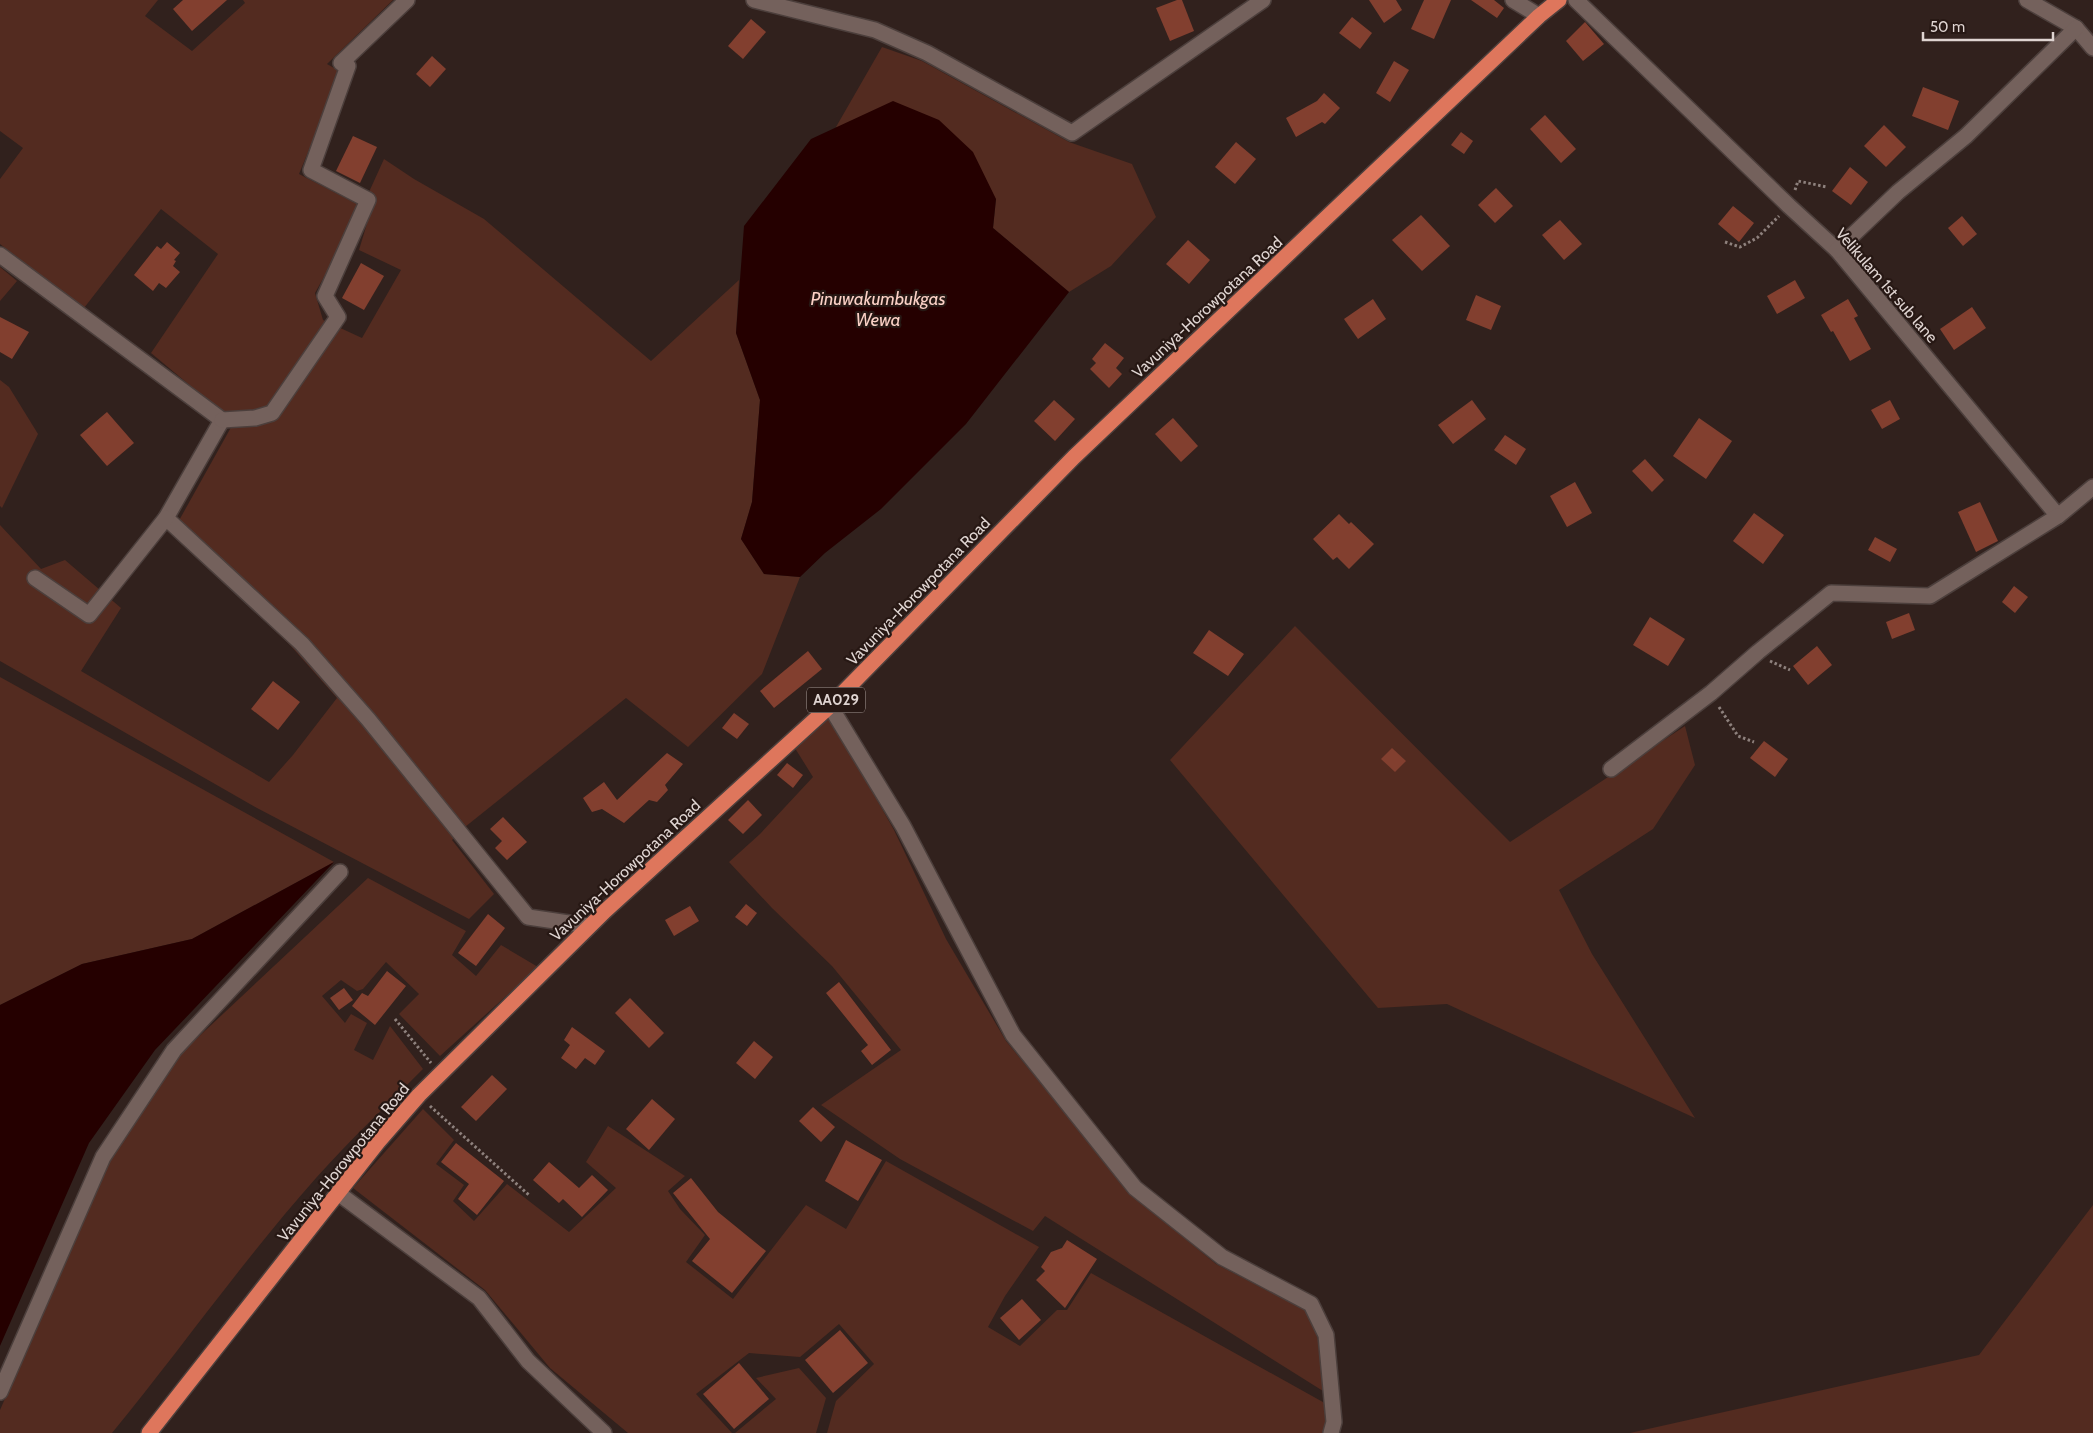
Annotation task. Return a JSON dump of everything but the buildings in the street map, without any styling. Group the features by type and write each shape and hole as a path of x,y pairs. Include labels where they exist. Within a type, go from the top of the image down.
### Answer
{"highway":[{"name":"Vavuniya-Horowpotana Road","path":"149,1433 419,1095 589,926 830,706 1080,451 1539,16 1559,0"}],"street":[{"path":"0,255 222,420 255,418 272,413 338,317 326,296 368,200 311,170 348,66 341,63 407,0"},
{"path":"754,0 875,30 927,53 1072,133 1263,0"},
{"path":"1513,0 1539,16"},
{"name":"Velikulam 1st sub lane","path":"1576,0 1837,250 2058,516"},
{"path":"2027,0 2076,28 2093,48"},
{"path":"1837,250 1898,192 1966,136 2076,28"},
{"path":"35,578 89,616 166,518 222,420"},
{"path":"1610,769 1711,693 1831,592 1930,596 2058,516 2093,487"},
{"path":"166,518 302,644 368,719 528,917 589,926"},
{"path":"830,706 903,826 1013,1035 1123,1172 1136,1188 1222,1257 1311,1304 1326,1334 1334,1422 1331,1433"},
{"path":"0,1392 103,1157 174,1050 340,872"},
{"path":"338,1194 479,1298 528,1361 604,1433"}],"path":[{"path":"1725,242 1740,247 1757,238 1789,206 1798,181 1827,187"},
{"path":"1711,693 1738,736 1754,742"},
{"path":"395,1019 440,1074"},
{"path":"419,1095 530,1196"}],"shaded area":[{"path":"0,0 158,0 145,16 192,51 245,3 243,0 393,0 327,64 341,72 299,174 359,205 340,248 315,293 323,320 362,338 401,270 359,250 375,197 369,192 384,159 414,179 484,219 651,361 739,280 736,333 760,400 752,502 741,539 764,574 800,577 762,674 688,747 626,698 465,827 452,840 494,894 469,919 257,808 0,661 0,525 41,569 65,560 121,608 81,671 269,782 293,755 337,698 290,645 172,533 234,422 151,353 218,254 161,209 84,308 0,244 0,179 23,148 0,131"},
{"path":"882,47 922,61 1069,142 1132,164 1156,217 1111,266 1069,292 993,228 996,199 836,127"},
{"path":"0,267 17,281 0,301"},
{"path":"0,380 9,387 38,434 2,508 0,506"},
{"path":"1295,626 1510,842 1685,726 1695,765 1653,829 1559,890 1592,954 1695,1118 1447,1004 1378,1008 1170,760"},
{"path":"0,677 334,862 192,939 82,964 0,1005"},
{"path":"829,715 894,830 946,939 1006,1041 1130,1193 1216,1264 1309,1312 1320,1346 1323,1391 1045,1216 1033,1231 900,1159 821,1105 901,1050 832,966 772,908 729,862 760,834 813,777 793,745"},
{"path":"368,878 466,931 452,955 476,976 501,945 538,967 440,1056 399,1014 419,994 386,962 363,989 357,991 341,980 322,996 345,1023 351,1014 367,1023 354,1050 373,1060 390,1026 423,1069 342,1150 289,1209 112,1433 0,1433 0,1410 109,1162 177,1057"},
{"path":"423,1109 454,1140 436,1164 464,1185 453,1201 474,1221 507,1184 569,1232 616,1188 586,1162 608,1126 685,1176 668,1191 680,1209 705,1235 686,1262 733,1299 806,1205 846,1229 886,1161 1039,1247 1005,1296 988,1327 1020,1346 1057,1310 1067,1310 1091,1273 1330,1406 1325,1433 827,1433 836,1401 874,1364 839,1324 800,1357 749,1353 696,1394 732,1433 628,1433 550,1368 485,1290 353,1188"},
{"path":"2093,1205 2093,1433 1630,1433 1979,1355"},
{"path":"799,1368 826,1398 816,1433 735,1433 776,1399 756,1378"}],"water":[{"name":"Pinuwakumbukgas Wewa","path":"893,101 939,120 973,152 996,199 993,228 1069,292 966,424 881,509 825,553 800,577 764,574 741,539 752,502 760,400 736,333 744,226 811,139"},
{"path":"334,862 155,1050 89,1143 0,1346 0,1005 82,964 192,939"}]}
